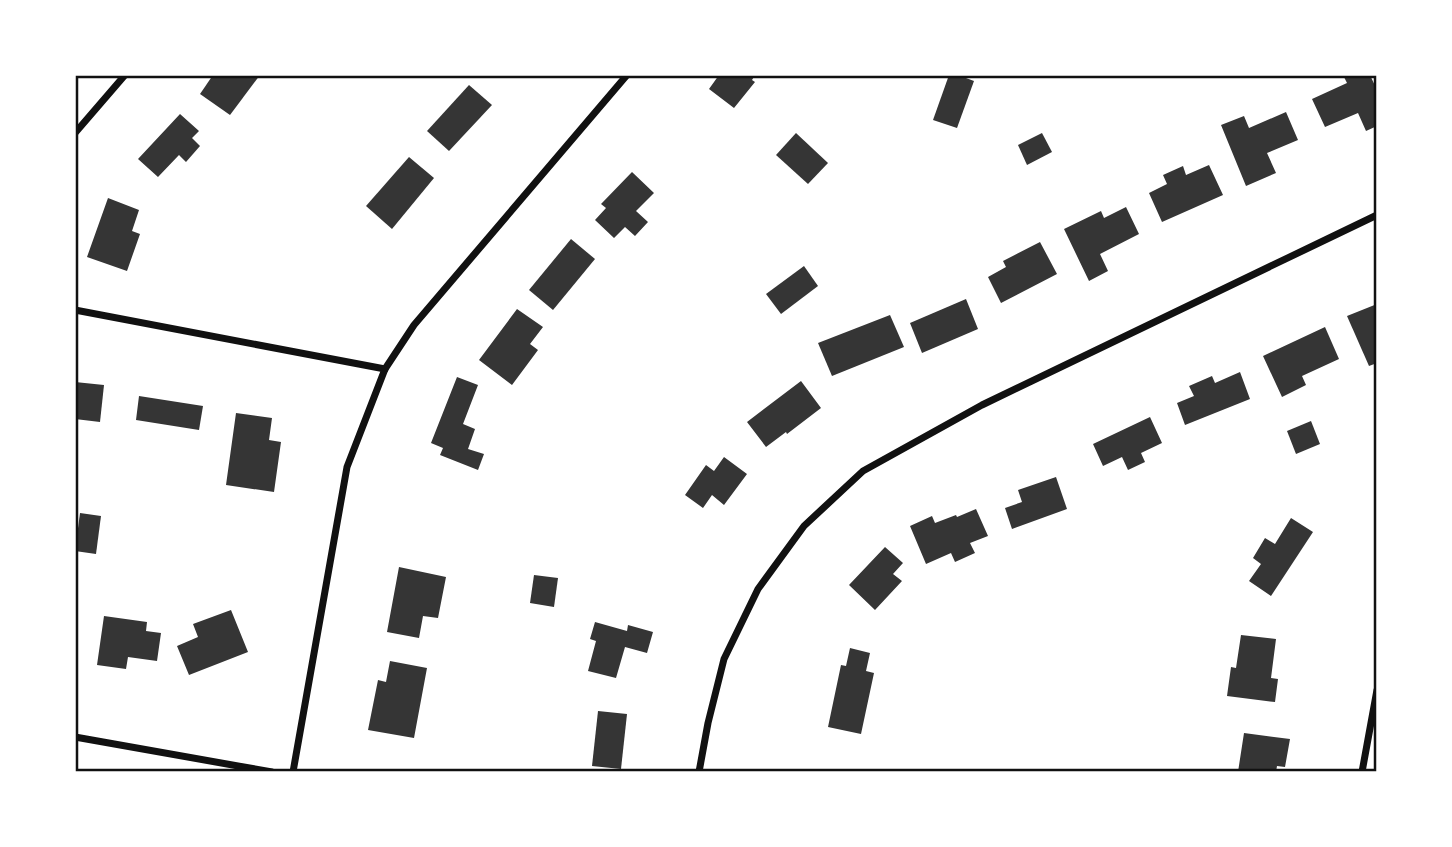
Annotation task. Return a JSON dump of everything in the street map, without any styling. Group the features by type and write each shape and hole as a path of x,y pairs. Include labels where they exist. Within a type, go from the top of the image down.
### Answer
{"street":[{"path":"75,133 125,75"},
{"path":"293,772 347,467 385,369 414,326 627,75"},
{"path":"699,772 724,659 758,589 804,526 863,471 982,405 1377,215"},
{"path":"75,310 385,369"},
{"path":"1362,772 1377,690"},
{"path":"75,737 272,772"}],"building":[{"path":"213,75 260,75 230,115 200,94"},
{"path":"719,75 755,75 752,80 755,82 734,108 709,89"},
{"path":"949,75 958,75 974,81 957,128 933,120"},
{"path":"1343,75 1370,75 1377,90 1377,126 1366,131 1358,113 1325,127 1312,99 1347,83"},
{"path":"469,85 492,105 449,151 427,131"},
{"path":"1286,112 1298,140 1267,153 1276,173 1246,186 1221,125 1244,116 1249,128"},
{"path":"180,114 199,131 192,138 200,146 186,162 179,155 158,177 138,159"},
{"path":"796,133 828,163 808,184 776,155"},
{"path":"1042,133 1052,152 1027,165 1018,145"},
{"path":"409,157 434,178 392,229 366,206"},
{"path":"1209,165 1223,195 1162,222 1149,193 1167,184 1163,175 1183,166 1186,175"},
{"path":"632,172 654,193 636,211 648,222 635,236 625,227 614,238 595,220 606,208 601,204"},
{"path":"108,198 139,210 132,231 140,234 127,271 87,257"},
{"path":"1126,207 1139,234 1100,254 1108,271 1089,281 1064,229 1101,211 1104,218"},
{"path":"571,239 595,259 553,310 529,290"},
{"path":"1040,242 1057,274 1001,303 988,277 1006,267 1003,261"},
{"path":"804,266 818,286 781,314 766,294"},
{"path":"966,299 978,329 922,353 910,323"},
{"path":"1377,304 1377,363 1369,366 1347,316"},
{"path":"517,309 543,327 530,344 538,350 512,385 479,360"},
{"path":"890,315 904,347 832,376 818,343"},
{"path":"1325,327 1339,359 1302,376 1306,385 1282,397 1263,356"},
{"path":"1240,372 1250,399 1185,425 1177,403 1194,396 1189,386 1212,376 1215,383"},
{"path":"457,377 478,385 463,424 475,429 468,449 484,454 478,470 440,455 443,448 431,443"},
{"path":"801,381 821,408 766,447 747,422"},
{"path":"75,382 104,385 100,422 75,419"},
{"path":"139,396 203,406 199,430 136,420"},
{"path":"236,413 272,418 269,440 281,442 274,492 226,485"},
{"path":"1150,417 1162,443 1141,453 1145,462 1128,470 1122,457 1103,466 1093,444"},
{"path":"1311,421 1320,444 1296,454 1287,431"},
{"path":"724,457 747,474 724,505 712,495 703,508 685,495 706,465 714,471"},
{"path":"1056,477 1067,509 1012,529 1005,508 1022,502 1018,490"},
{"path":"976,509 988,536 970,543 975,553 955,562 951,553 926,564 910,526 932,516 935,523"},
{"path":"80,513 101,516 96,554 75,551"},
{"path":"1291,518 1313,532 1271,596 1249,581 1261,564 1253,558 1265,538 1275,544"},
{"path":"885,547 903,563 893,574 902,581 875,610 849,585"},
{"path":"399,567 446,577 438,618 423,616 419,638 387,632"},
{"path":"534,575 558,578 554,607 530,603"},
{"path":"231,610 248,652 189,675 177,646 198,637 193,624"},
{"path":"104,616 147,622 146,631 161,633 157,661 128,657 126,669 97,665"},
{"path":"595,622 627,631 628,625 653,632 647,653 625,647 616,678 588,671 596,641 590,639"},
{"path":"1241,635 1276,639 1271,678 1278,679 1275,702 1227,696 1231,667 1236,668"},
{"path":"850,648 870,653 866,671 874,673 861,734 828,727 841,665 846,666"},
{"path":"390,661 427,668 414,738 368,730 378,680 386,682"},
{"path":"598,711 627,714 621,769 592,766"},
{"path":"1244,733 1290,739 1285,767 1277,766 1276,772 1238,772"}]}
